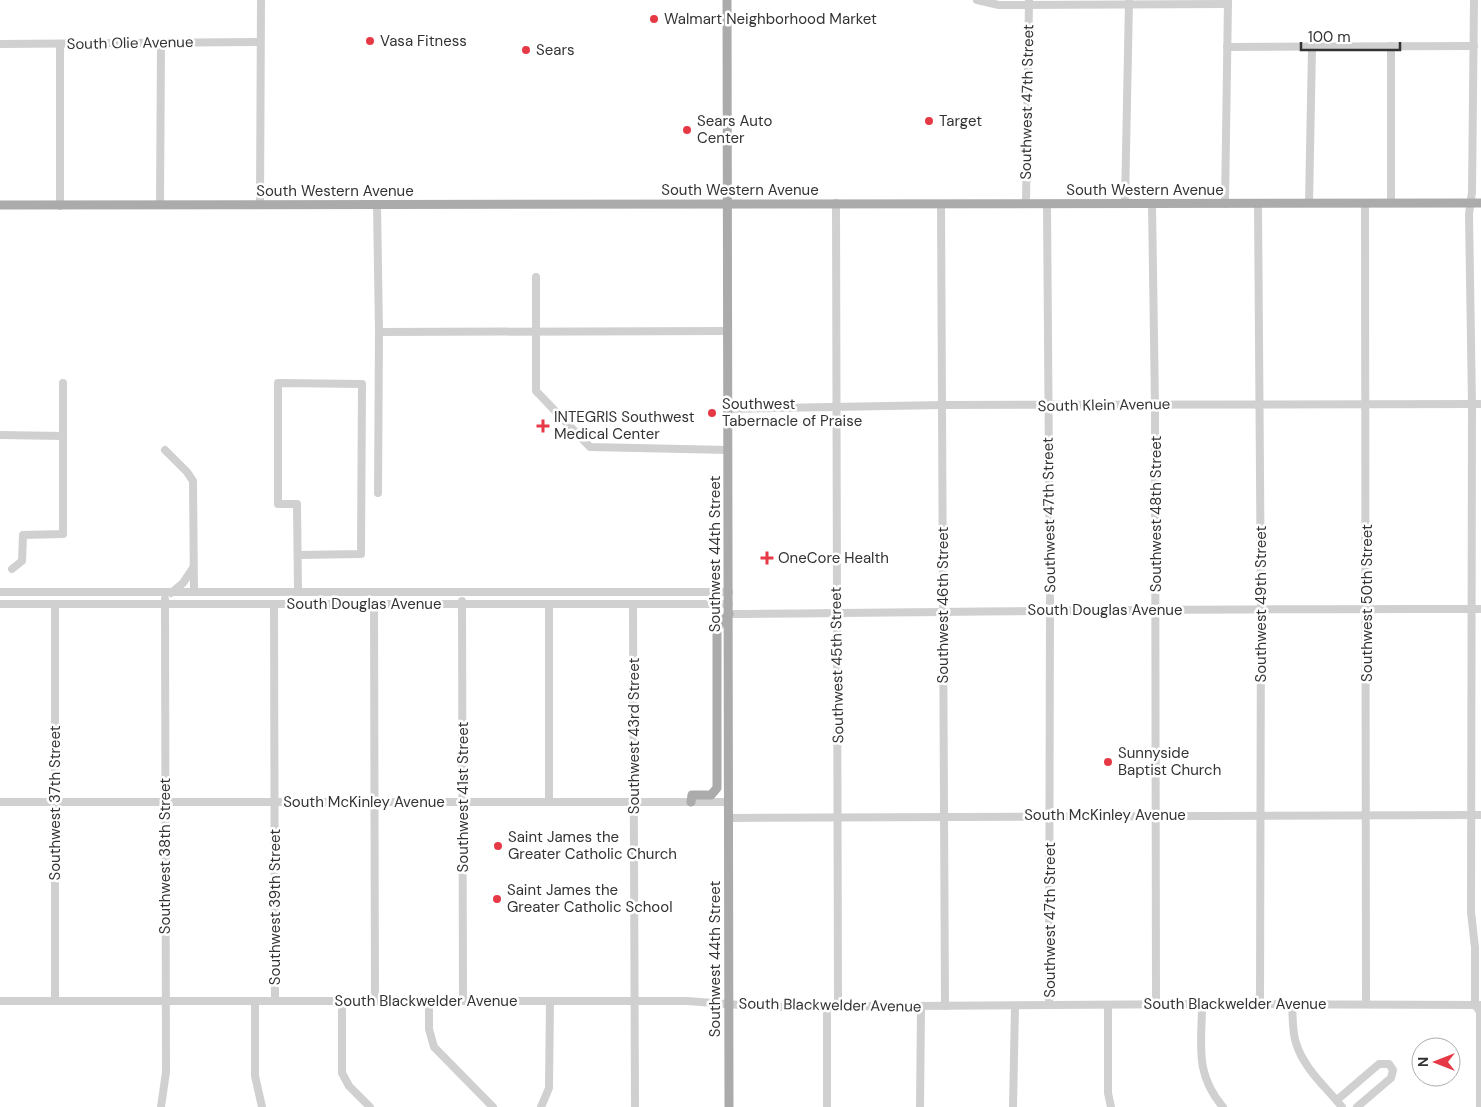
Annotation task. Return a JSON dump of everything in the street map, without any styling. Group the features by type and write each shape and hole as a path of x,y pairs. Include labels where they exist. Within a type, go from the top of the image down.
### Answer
{"main road":[{"name":"Southwest 44th Street","path":"727,0 729,1107"},
{"name":"South Western Avenue","path":"0,206 1481,203"},
{"path":"692,798 711,794 717,788 717,628 729,609"}],"street":[{"path":"260,205 260,42 262,0"},
{"path":"977,0 999,5 1029,2 1228,2 1225,204"},
{"path":"1474,0 1470,203 1472,405 1471,922 1480,1012 1480,1107"},
{"name":"Southwest 47th Street","path":"1026,204 1029,2"},
{"path":"1125,204 1129,2"},
{"path":"160,205 161,42"},
{"name":"South Olie Avenue","path":"0,44 260,42"},
{"path":"60,44 60,206"},
{"path":"1390,46 1391,203"},
{"path":"1227,47 1474,46"},
{"path":"1309,203 1312,48"},
{"name":"Southwest 45th Street","path":"836,203 838,1007"},
{"name":"Southwest 50th Street","path":"1365,203 1366,1004"},
{"path":"378,204 378,493"},
{"name":"Southwest 46th Street","path":"941,204 944,405 942,816 945,1006"},
{"name":"Southwest 47th Street","path":"1047,204 1050,1005"},
{"name":"Southwest 48th Street","path":"1152,204 1155,405 1156,1004"},
{"name":"Southwest 49th Street","path":"1258,204 1261,610 1260,1004"},
{"path":"536,277 536,391 590,447 728,450"},
{"path":"379,332 728,331"},
{"path":"12,569 22,561 23,535 63,534 63,383"},
{"path":"298,555 361,554 362,384 278,383 278,504 297,504 298,592"},
{"name":"South Klein Avenue","path":"728,409 944,405 1481,404"},
{"path":"0,436 62,436"},
{"path":"165,450 188,472 193,481 194,592"},
{"path":"168,592 183,583 193,566"},
{"name":"South Douglas Avenue","path":"0,592 729,592"},
{"path":"10,604 11,592"},
{"name":"Southwest 38th Street","path":"160,1107 165,1082 165,604 168,592"},
{"name":"Southwest 41st Street","path":"462,592 463,1001"},
{"name":"South Douglas Avenue","path":"0,604 634,604 837,613 944,610 1156,611 1481,608"},
{"name":"Southwest 37th Street","path":"55,604 55,1001"},
{"name":"Southwest 39th Street","path":"274,604 275,1001"},
{"path":"374,604 375,1001"},
{"path":"549,604 549,802"},
{"name":"Southwest 43rd Street","path":"634,604 635,1107"},
{"name":"South McKinley Avenue","path":"0,802 462,803 634,802 692,798 729,802"},
{"name":"South McKinley Avenue","path":"729,818 839,816 1481,815"},
{"name":"South Blackwelder Avenue","path":"0,1001 710,1001 748,1007 1156,1004 1478,1005"},
{"path":"254,1001 255,1076 262,1107"},
{"path":"342,1001 342,1073 349,1086 370,1107"},
{"path":"429,1001 429,1029 434,1047 493,1107"},
{"path":"541,1107 549,1088 550,1001"},
{"path":"1202,1004 1202,1072 1212,1094 1223,1107"},
{"path":"1292,1004 1295,1041 1299,1052 1305,1063 1340,1104 1379,1064 1389,1064 1394,1072 1391,1078 1357,1107"},
{"path":"1108,1005 1108,1093 1111,1107"},
{"path":"1013,1107 1015,1006"},
{"path":"827,1007 827,1107"},
{"path":"920,1007 920,1107"}],"place":[{"name":"Walmart Neighborhood Market","path":"654,19"},
{"name":"Vasa Fitness","path":"370,41"},
{"name":"Sears","path":"526,50"},
{"name":"Target","path":"929,121"},
{"name":"Sears Auto Center","path":"687,130"},
{"name":"Southwest Tabernacle of Praise","path":"712,413"},
{"name":"INTEGRIS Southwest Medical Center","path":"543,426"},
{"name":"OneCore Health","path":"767,558"},
{"name":"Sunnyside Baptist Church","path":"1108,762"},
{"name":"Saint James the Greater Catholic Church","path":"498,846"},
{"name":"Saint James the Greater Catholic School","path":"497,899"}]}
